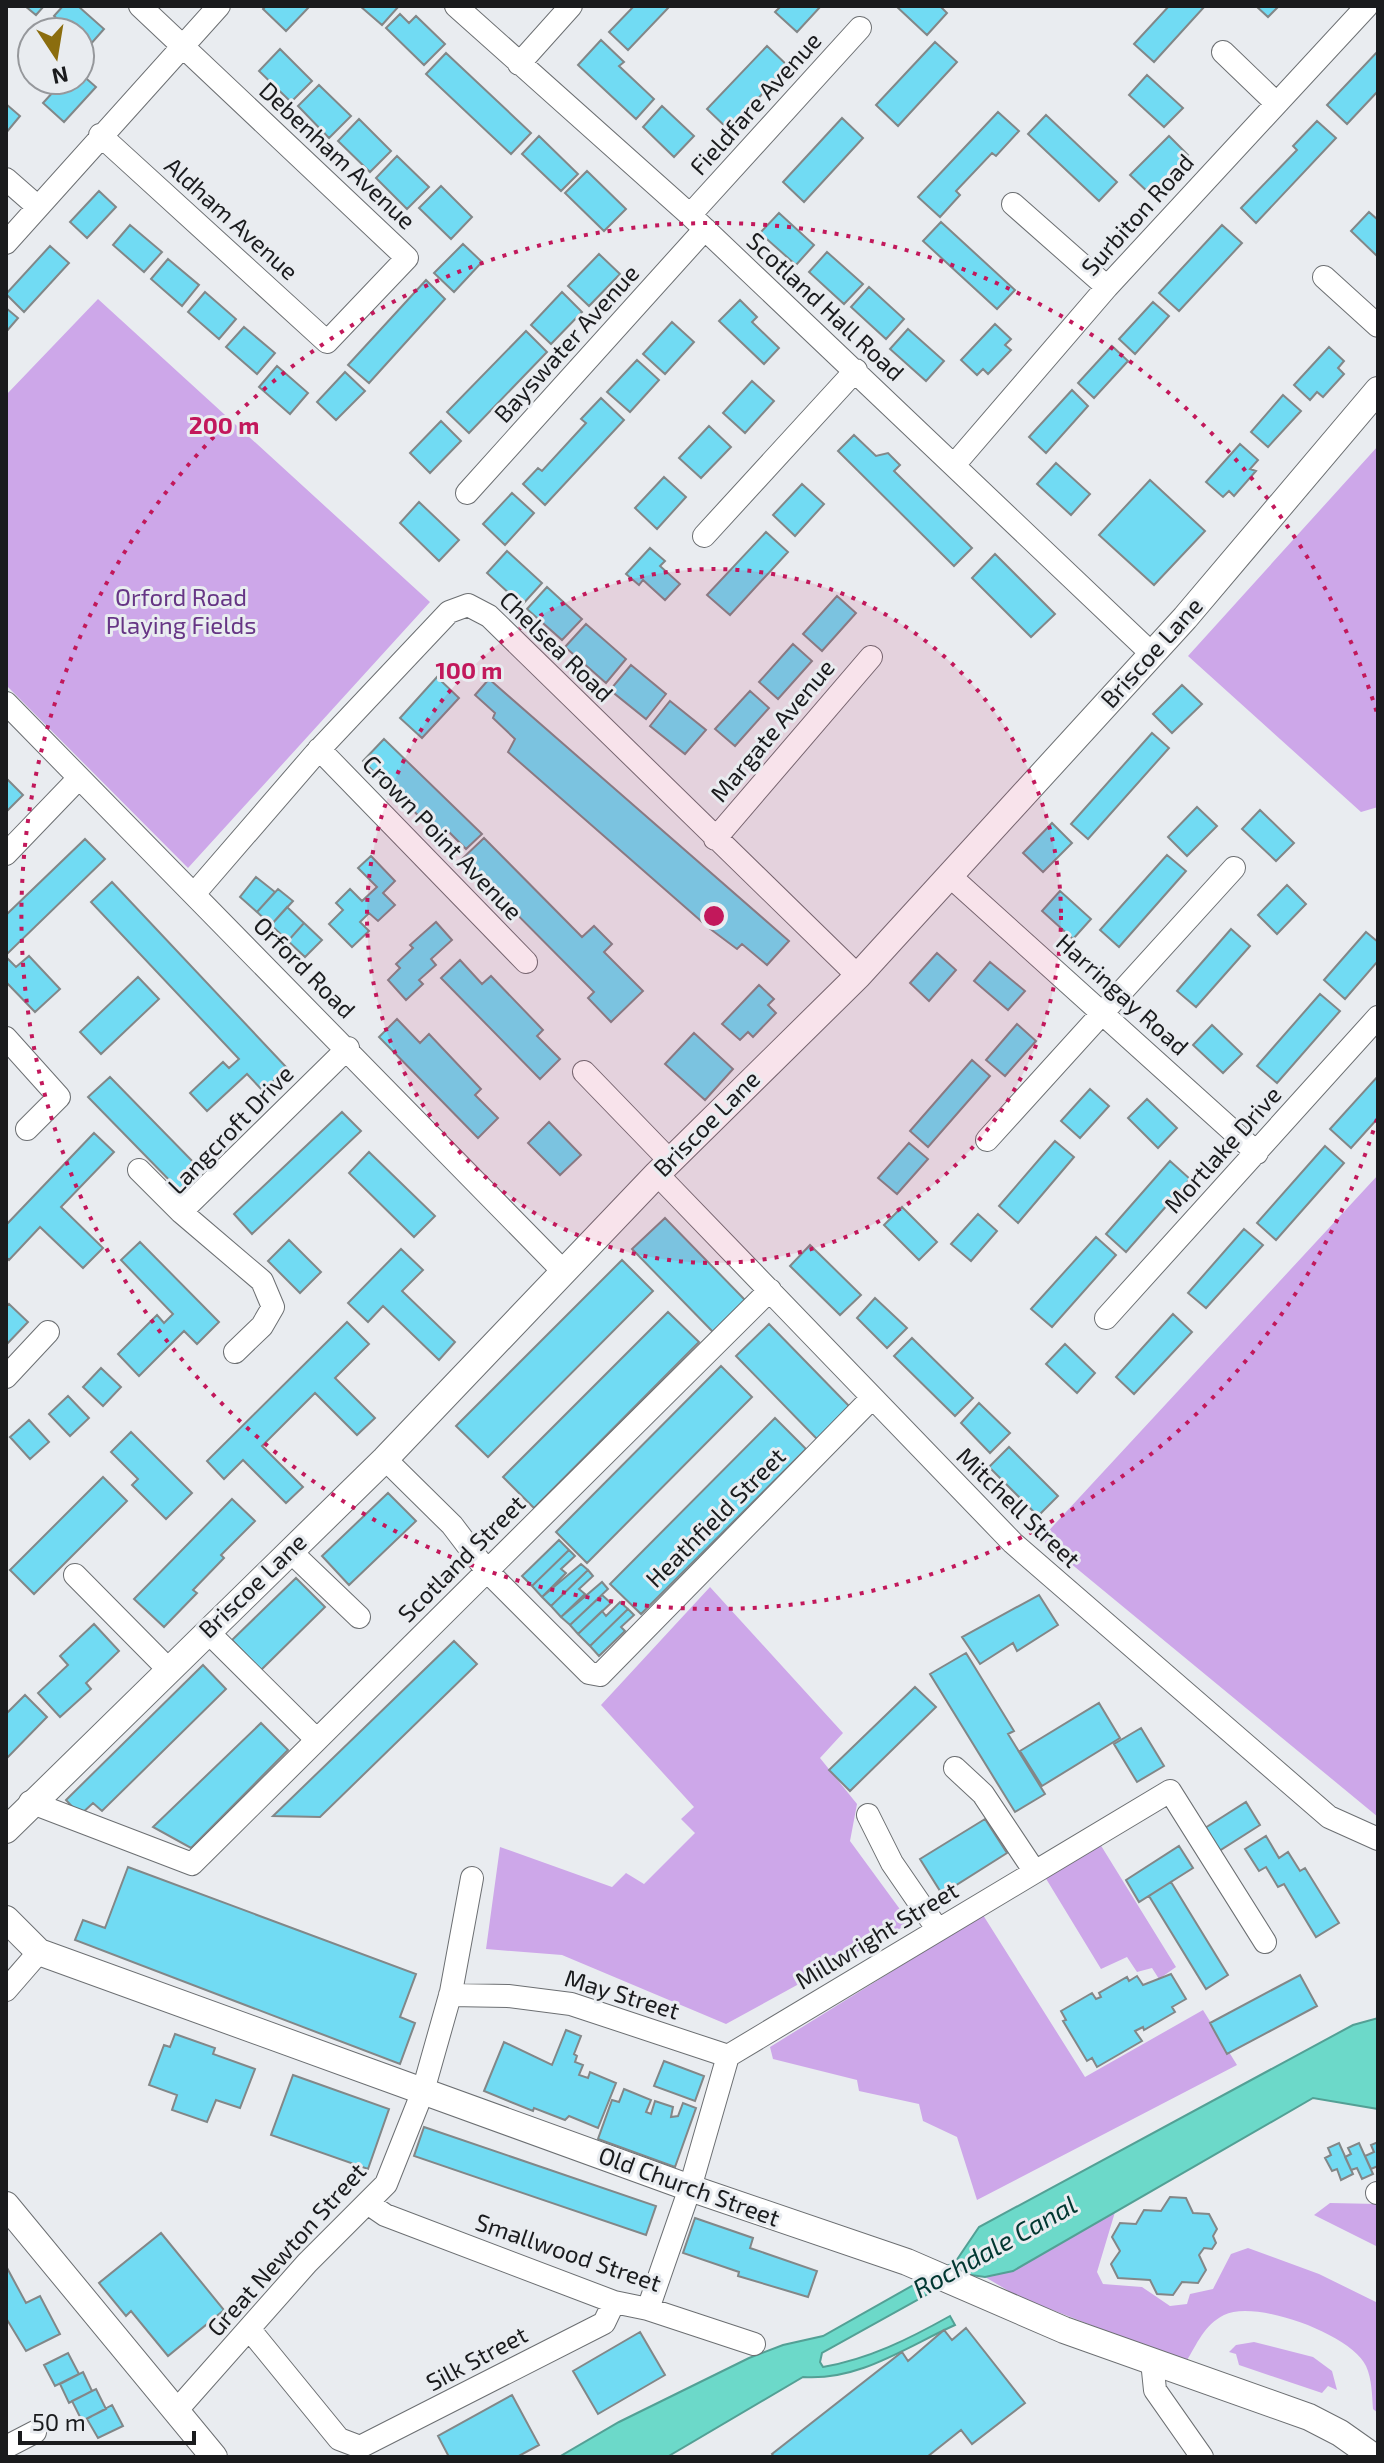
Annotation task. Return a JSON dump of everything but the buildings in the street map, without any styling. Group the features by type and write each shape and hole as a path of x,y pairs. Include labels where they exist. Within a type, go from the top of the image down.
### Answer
{"street":[{"path":"140,6 182,45"},
{"path":"6,243 219,6"},
{"name":"Scotland Hall Road","path":"456,6 698,222 1151,653"},
{"path":"519,64 571,6"},
{"name":"Surbiton Road","path":"954,465 1107,287 1367,6"},
{"name":"Fieldfare Avenue","path":"698,222 860,28"},
{"name":"Debenham Avenue","path":"182,45 407,258 327,342"},
{"path":"1223,52 1275,102"},
{"name":"Aldham Avenue","path":"100,135 327,342"},
{"path":"6,179 38,207"},
{"path":"1013,204 1107,287"},
{"name":"Bayswater Avenue","path":"467,493 698,222"},
{"path":"1324,277 1378,326"},
{"path":"704,536 856,370"},
{"name":"Briscoe Lane","path":"6,1830 30,1802 385,1459 563,1271 858,976 1151,653 1378,390"},
{"name":"Chelsea Road","path":"194,894 319,749 449,612 468,605 489,616 858,976"},
{"name":"Margate Avenue","path":"715,839 871,657"},
{"name":"Orford Road","path":"6,703 348,1048 563,1271"},
{"name":"Crown Point Avenue","path":"319,749 526,962"},
{"path":"6,854 79,778"},
{"path":"987,1140 1234,868"},
{"name":"Harringay Road","path":"951,877 1257,1153"},
{"name":"Mortlake Drive","path":"1106,1318 1378,1017"},
{"path":"6,1038 59,1097 27,1129"},
{"name":"Langcroft Drive","path":"235,1352 262,1326 273,1307 262,1281 181,1212 348,1048"},
{"name":"Mitchell Street","path":"584,1072 770,1290 871,1399 1024,1553 1329,1817 1378,1839"},
{"path":"139,1170 181,1212"},
{"name":"Scotland Street","path":"30,1802 192,1864 770,1290"},
{"path":"6,1377 48,1332"},
{"name":"Heathfield Street","path":"487,1571 589,1673 600,1675 871,1399"},
{"path":"385,1459 452,1525 487,1571"},
{"path":"290,1551 359,1617"},
{"path":"75,1575 168,1669"},
{"path":"207,1631 316,1739"},
{"path":"955,1768 983,1794 1035,1872"},
{"name":"Millwright Street","path":"728,2056 1170,1791 1265,1942"},
{"path":"868,1815 892,1863 938,1930"},
{"name":"Great Newton Street","path":"176,2411 307,2263 386,2184 423,2091 450,1995 472,1878"},
{"name":"Old Church Street","path":"6,1919 39,1952 690,2188 907,2262 996,2303 1309,2417 1374,2453"},
{"path":"6,1990 39,1952"},
{"name":"May Street","path":"450,1995 508,1996 571,2004 728,2056"},
{"path":"648,2309 690,2188 728,2056"},
{"name":"Smallwood Street","path":"369,2204 385,2215 614,2302 648,2309 754,2344"},
{"path":"6,2205 214,2457"},
{"name":"Silk Street","path":"250,2330 339,2439 352,2446 368,2446 604,2323 614,2302"},
{"path":"1152,2361 1155,2390 1202,2457"},
{"path":"6,2446 35,2432"}],"green space":[{"name":"Orford Road Playing Fields","path":"98,299 430,602 188,868 6,685 6,395"},
{"path":"1378,446 1378,807 1361,812 1188,656"},
{"path":"1378,1175 1378,1817 1041,1539"},
{"path":"710,1587 843,1733 820,1758 857,1804 850,1841 910,1923 726,2024 562,1955 486,1949 500,1847 612,1887 626,1873 644,1884 695,1833 681,1819 694,1807 601,1705"},
{"path":"1100,1844 1176,1967 1159,1979 1152,1968 1137,1972 1127,1957 1101,1969 1045,1877"},
{"path":"983,1915 1085,2077 1203,2010 1237,2065 977,2200 957,2137 923,2121 919,2104 859,2091 857,2080 773,2059 770,2047"},
{"path":"1330,2203 1378,2204 1378,2247 1314,2215"},
{"path":"1115,2212 1097,2272 1103,2284 1142,2287 1170,2306 1187,2304 1190,2294 1213,2289 1231,2254 1248,2248 1319,2274 1378,2303 1378,2413 1373,2409 1368,2371 1357,2354 1323,2332 1302,2323 1258,2312 1239,2311 1224,2315 1206,2330 1186,2362 1019,2297 985,2277 1013,2271"},
{"path":"1254,2342 1313,2357 1332,2371 1337,2390 1328,2386 1322,2393 1239,2365 1236,2354 1229,2352 1236,2345"}],"water":[{"name":"Rochdale Canal","path":"1378,2018 1378,2109 1313,2098 1013,2271 985,2277 964,2274 822,2353 820,2362 823,2367 873,2353 950,2316 955,2325 863,2368 824,2377 803,2377 667,2457 559,2457 619,2422 749,2358 783,2345 823,2336 956,2261 979,2227 1353,2025"}]}
